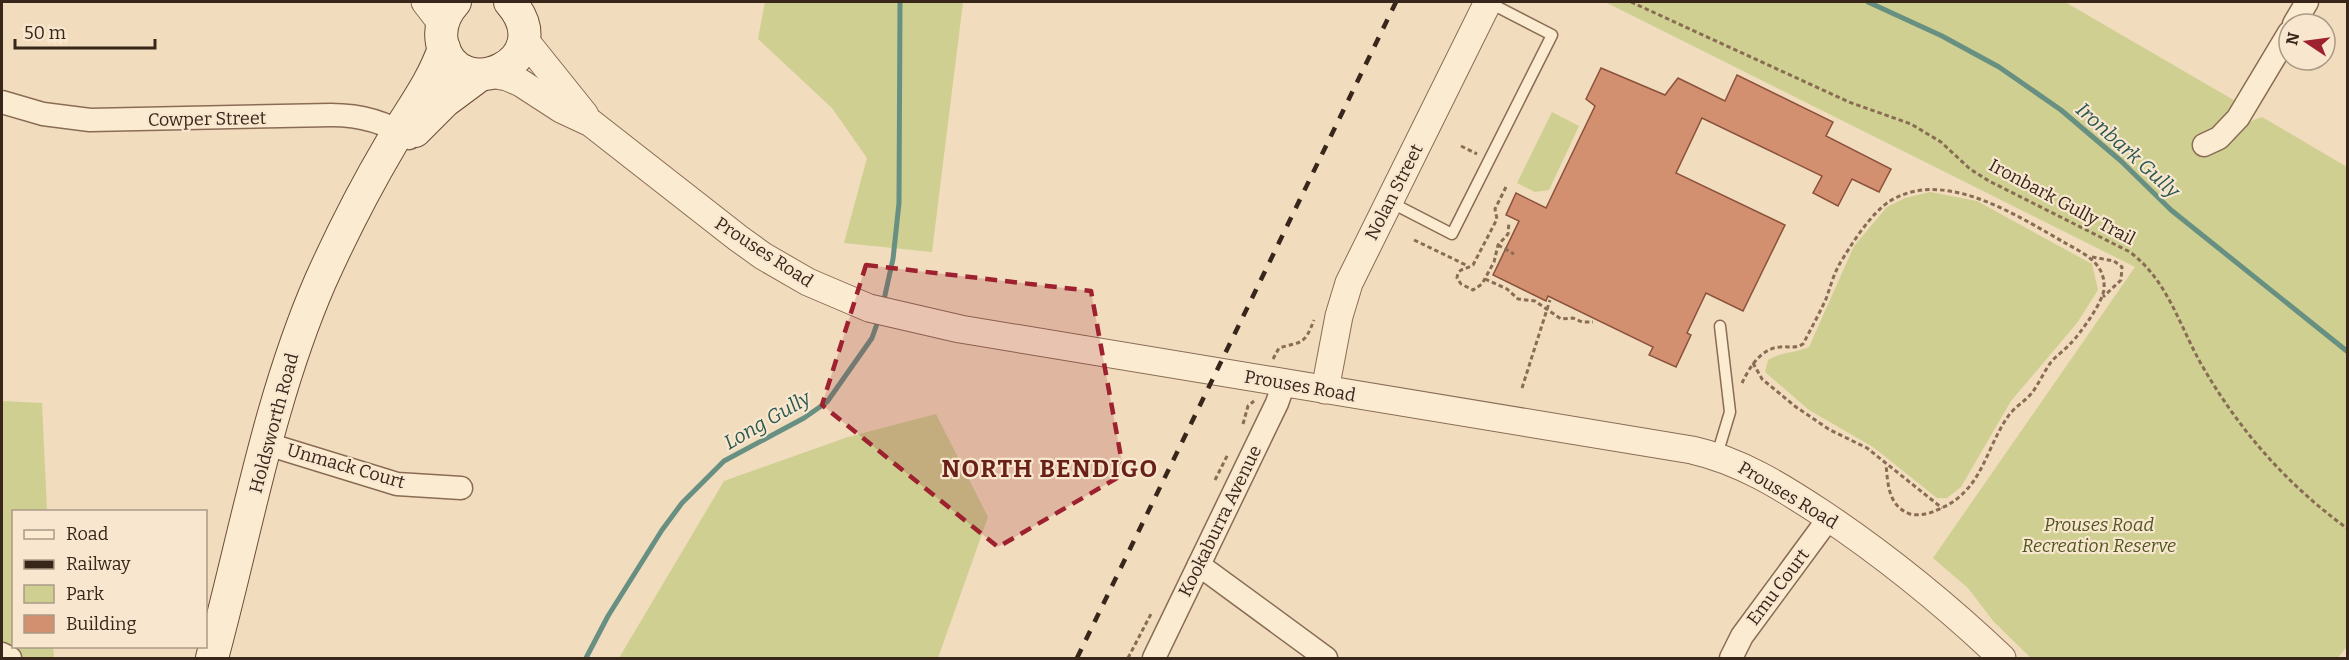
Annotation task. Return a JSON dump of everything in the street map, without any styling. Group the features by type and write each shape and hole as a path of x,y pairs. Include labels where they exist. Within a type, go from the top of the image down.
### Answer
{"main road":[{"name":"Holdsworth Road","path":"404,134 445,100 486,75 503,70 513,62 521,51 522,17"},
{"name":"Holdsworth Road","path":"212,658 267,444 296,344 310,306 334,254 363,198 404,134 427,87 441,19"},
{"path":"441,19 449,59 468,73 486,75"}],"street":[{"name":"Nolan Street","path":"1324,390 1339,316 1358,262 1488,2"},
{"name":"Prouses Road","path":"522,17 591,123"},
{"path":"2204,146 2219,138 2238,118 2277,53"},
{"name":"Prouses Road","path":"486,75 507,77 521,83 561,109 591,123 763,256 808,282 880,311 960,328 1717,456 1775,483 1890,560 1936,597 2002,658"},
{"name":"Cowper Street","path":"2,102 43,114 90,120 341,115 373,120 404,134"},
{"name":"Kookaburra Avenue","path":"1154,658 1277,403 1284,383"},
{"name":"Unmack Court","path":"267,444 398,484 461,488"},
{"name":"Emu Court","path":"1731,658 1742,636 1829,518"},
{"path":"1199,565 1326,658"},
{"path":"2,654 10,658"}],"lane":[{"path":"1390,201 1452,234 1552,34 1488,2"},
{"path":"1717,456 1730,412 1720,326"}],"path":[{"name":"Ironbark Gully Trail","path":"1631,2 1848,102 1911,124 1941,142 1970,169 1989,181 2130,252 2143,262 2162,287 2200,362 2243,429 2282,473 2326,513 2348,529"},
{"path":"1506,187 1495,209 1497,219 1473,265 1458,272 1457,278 1461,284 1476,289 1485,279 1494,262 1498,245 1506,238 1509,222"},
{"path":"1729,405 1753,363 1767,351 1777,347 1797,347 1803,344 1825,301 1838,267 1853,244 1873,217 1889,201 1910,193 1933,189 1966,195 1995,205 2092,257 2114,261 2122,267 2121,280 2102,299 2073,342 2052,361 2030,395 2010,413 1975,479 1962,495 1942,508 1916,515 1907,513 1891,498 1886,465"},
{"path":"1414,240 1470,267"},
{"path":"1498,245 1514,254"},
{"path":"2092,257 2102,277 2104,288 2102,299"},
{"path":"1485,279 1507,289 1518,299 1535,302 1561,319 1573,318 1582,322 1593,322"},
{"path":"1522,388 1550,300"},
{"path":"1753,363 1762,379 1796,407 1830,429 1867,448 1942,508"}],"highlighted area":[{"path":"866,265 1091,291 1124,474 998,547 822,405"}],"green space":[{"path":"765,2 963,2 932,252 844,243 867,158 832,108 758,39"},
{"name":"Prouses Road Recreation Reserve","path":"1605,2 2065,2 2237,102 2246,123 2262,117 2347,167 2348,645 2338,658 2031,658 1994,622 1968,588 1933,558 2135,267"},
{"path":"1552,112 1579,126 1549,190 1535,192 1517,183"},
{"path":"1930,192 1977,201 2092,264 2098,290 2077,323 2011,401 1961,487 1947,498 1937,498 1873,447 1809,410 1765,372 1768,360 1809,347 1854,246 1887,207 1905,198"},
{"path":"2,401 42,403 47,510 12,510 12,648 53,648 54,658 2,658"},
{"path":"936,414 988,517 938,658 619,658 724,481 848,437"}],"building":[{"path":"1601,68 1665,95 1678,78 1725,101 1737,75 1833,122 1826,136 1891,169 1879,192 1852,179 1838,206 1813,193 1822,176 1702,118 1676,173 1785,225 1743,311 1706,293 1687,333 1691,335 1676,367 1649,355 1653,347 1548,296 1546,301 1493,275 1519,221 1506,215 1516,193 1546,208 1595,106 1586,99"}],"waterway":[{"name":"Long Gully","path":"883,304 893,259 899,203 900,2"},
{"name":"Ironbark Gully","path":"1868,2 1942,36 1999,67 2061,110 2121,161 2171,210 2348,352"},
{"name":"Long Gully","path":"586,658 608,616 662,530 682,503 724,461 804,418 827,402 872,338 879,318"}],"railway":[{"path":"1077,658 1396,2"}],"district":[{"name":"NORTH BENDIGO","path":"1050,469"}]}
